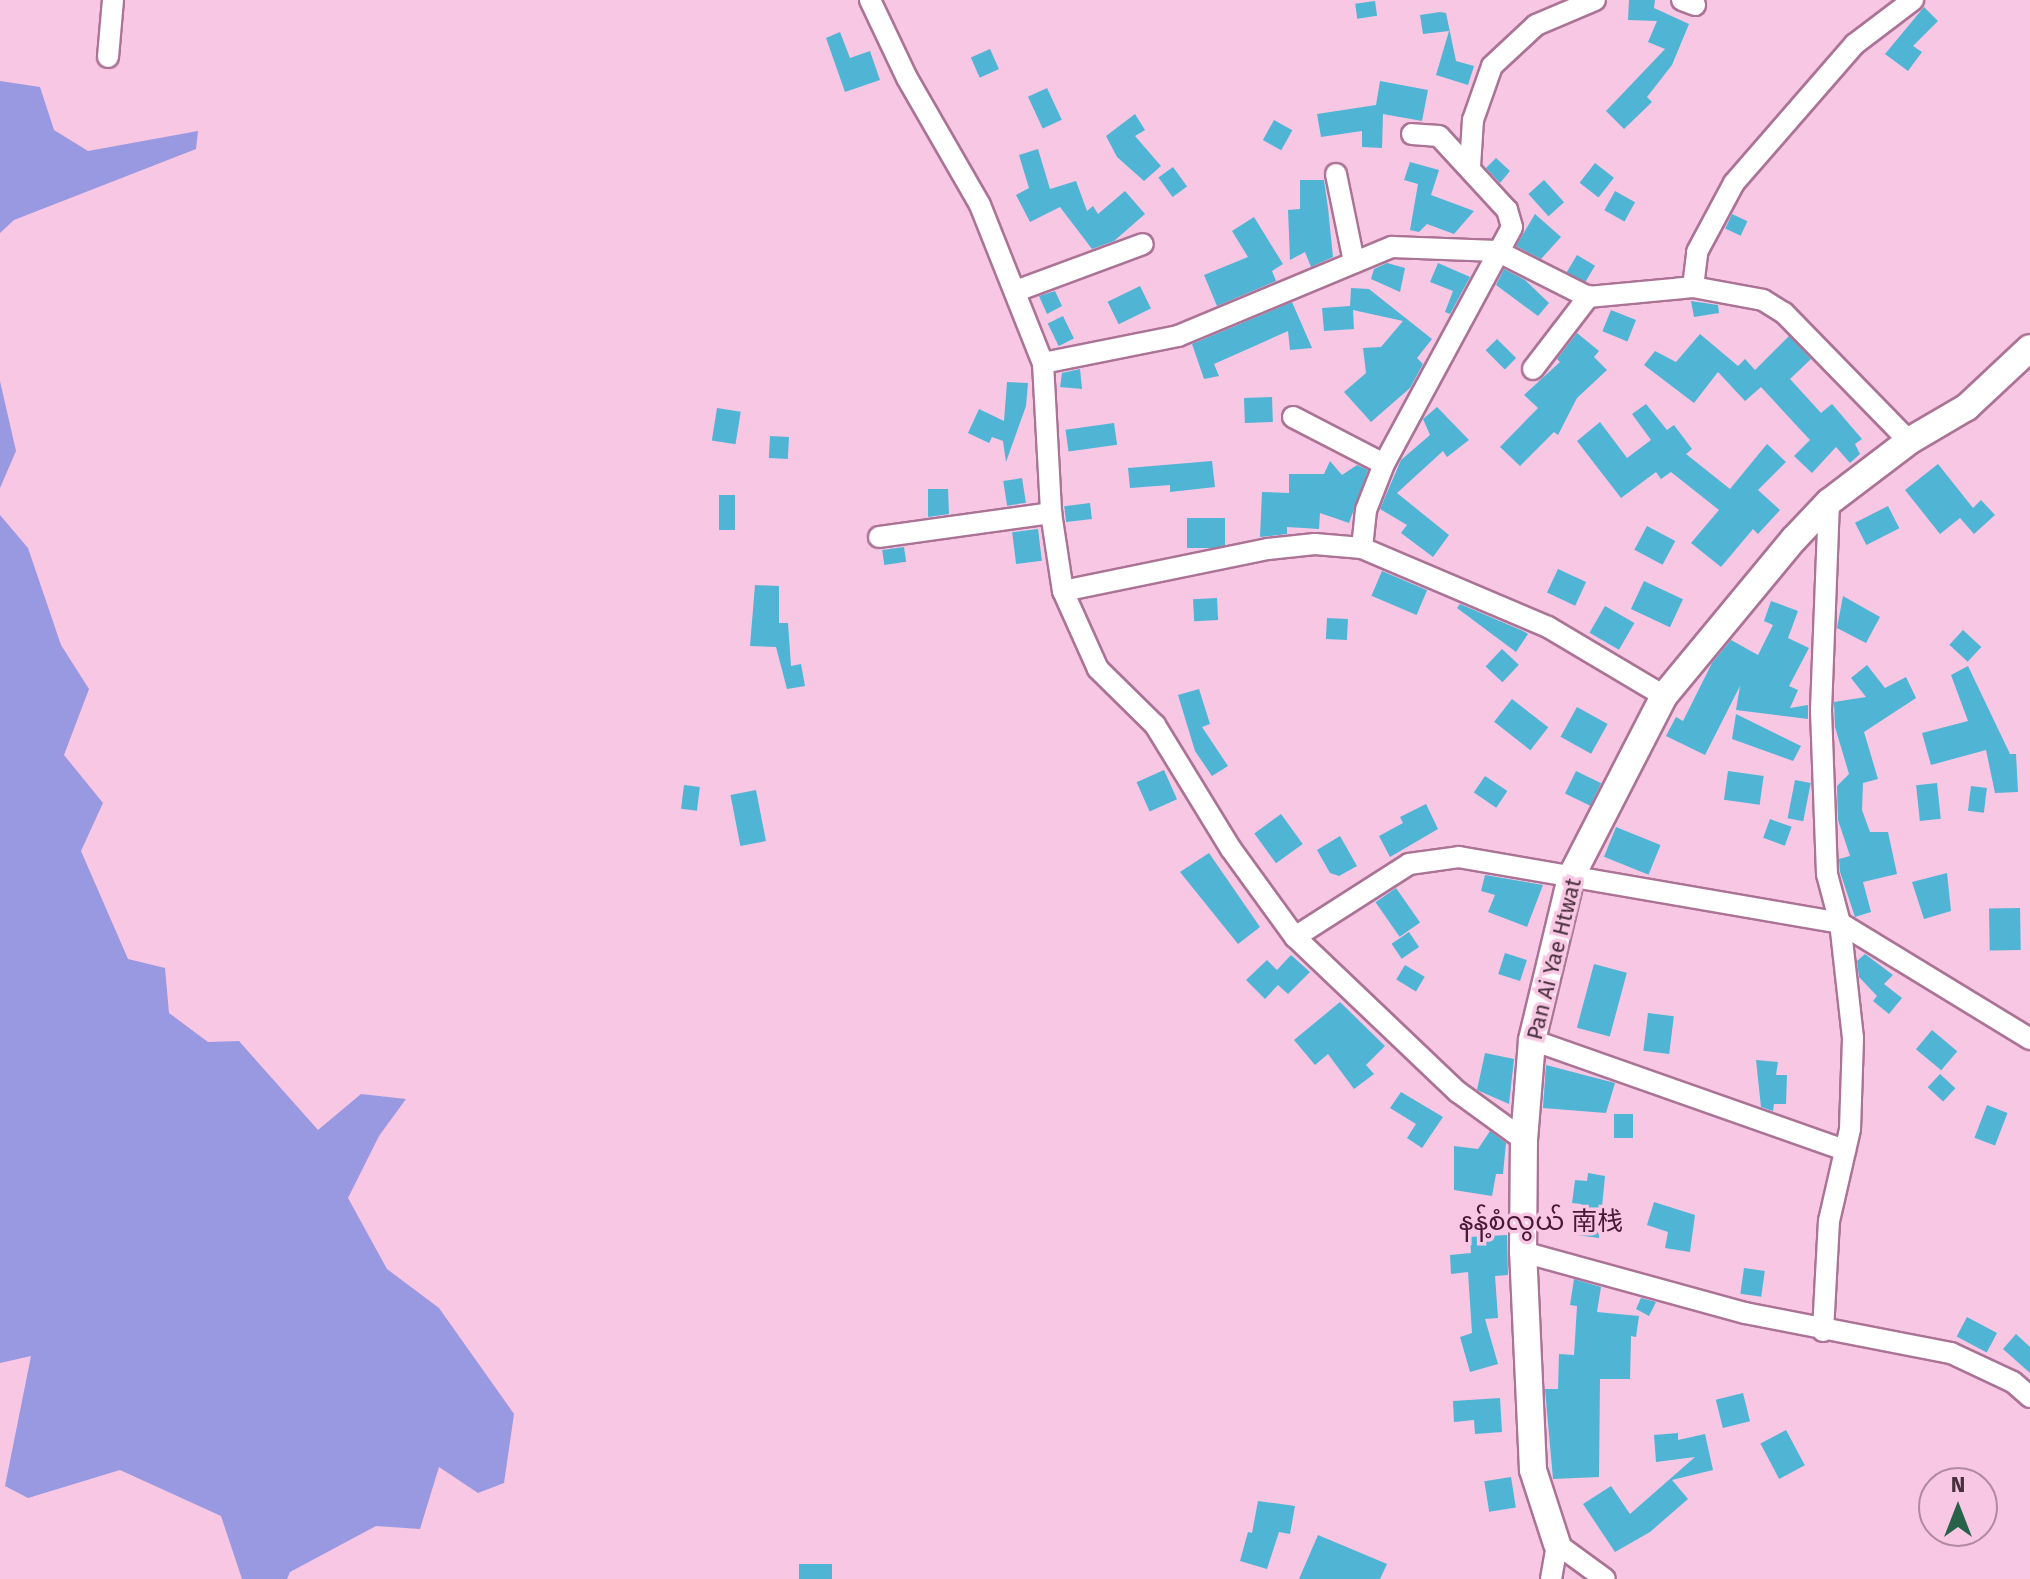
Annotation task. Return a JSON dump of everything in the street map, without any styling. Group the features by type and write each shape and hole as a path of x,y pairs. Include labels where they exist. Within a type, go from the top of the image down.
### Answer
{"street":[{"path":"108,57 113,0"},
{"path":"870,0 907,78 980,205 1043,363 1051,513 1063,591 1098,669 1155,725 1231,849 1295,937 1446,1081 1524,1140"},
{"path":"1470,166 1473,120 1492,66 1536,25 1595,0"},
{"path":"1693,287 1697,252 1734,183 1855,44 1913,0"},
{"path":"1362,548 1366,510 1384,464 1512,227 1507,210 1470,166 1439,136 1412,134"},
{"path":"1336,174 1354,262"},
{"path":"1016,291 1143,244"},
{"path":"1043,363 1178,336 1354,262 1407,245 1497,251 1589,296 1627,297 1693,287 1763,300 1784,313 1909,441"},
{"path":"1533,369 1589,296"},
{"name":"Pan Ai Yae Htwat","path":"1557,1544 1533,1470 1523,1252 1524,1140 1532,1040 1571,877 1664,696 1829,502 1909,441 1967,407 2030,348"},
{"path":"1293,417 1384,464"},
{"path":"1823,1331 1829,1221 1845,1150 1853,1038 1840,923 1827,874 1821,710 1829,502"},
{"path":"879,537 1051,513"},
{"path":"1063,591 1268,549 1315,544 1362,548 1548,627 1664,696"},
{"path":"1295,937 1409,864 1436,857 1840,923 2030,1039"},
{"path":"1532,1040 1845,1150"},
{"path":"1523,1252 1823,1331 1951,1353 2013,1382 2030,1397"},
{"path":"1551,1579 1557,1544 1605,1579"}],"water":[{"path":"0,81 40,87 54,130 88,151 198,131 196,149 14,220 0,233"},
{"path":"0,381 16,451 0,488"},
{"path":"0,515 28,548 61,645 89,689 64,755 103,803 81,851 128,959 165,968 169,1013 208,1042 239,1041 318,1130 361,1094 406,1099 379,1136 348,1198 387,1269 439,1308 514,1414 504,1483 478,1493 439,1467 420,1529 376,1526 290,1572 287,1579 242,1579 221,1516 120,1470 28,1498 5,1486 31,1356 0,1363"}],"building":[{"path":"1629,0 1655,0 1654,8 1689,24 1672,65 1647,97 1652,102 1624,129 1606,111 1665,49 1648,42 1657,21 1628,20"},
{"path":"1375,1 1377,16 1357,19 1355,4"},
{"path":"1924,7 1938,21 1913,46 1922,52 1908,71 1885,54"},
{"path":"1446,13 1456,61 1474,66 1468,85 1436,75 1449,31 1423,34 1420,15"},
{"path":"840,32 850,58 870,51 880,80 845,92 826,38"},
{"path":"990,49 999,69 980,78 971,58"},
{"path":"1380,81 1428,90 1422,121 1383,114 1382,148 1362,147 1362,131 1321,137 1317,114 1376,105"},
{"path":"1047,88 1062,120 1043,129 1028,97"},
{"path":"1135,114 1145,130 1135,136 1161,166 1144,181 1117,157 1106,136"},
{"path":"1274,120 1292,130 1281,150 1263,140"},
{"path":"1038,149 1050,189 1076,181 1087,211 1093,206 1098,214 1125,191 1145,214 1114,241 1092,249 1060,207 1030,222 1016,195 1029,188 1019,155"},
{"path":"1496,158 1510,171 1500,183 1486,168"},
{"path":"1410,162 1439,170 1431,195 1474,211 1454,234 1427,224 1419,232 1410,230 1418,184 1404,180"},
{"path":"1595,163 1614,178 1599,197 1580,183"},
{"path":"1173,167 1187,186 1173,197 1158,178"},
{"path":"1300,180 1324,180 1328,208 1333,257 1311,267 1305,252 1290,260 1288,210 1300,209"},
{"path":"1544,180 1564,202 1548,216 1528,194"},
{"path":"1615,191 1635,202 1624,221 1604,210"},
{"path":"1535,214 1561,237 1541,259 1516,246"},
{"path":"1732,214 1747,221 1741,236 1725,229"},
{"path":"1254,217 1283,264 1272,271 1276,281 1217,306 1204,275 1248,257 1232,231"},
{"path":"1577,255 1595,266 1585,283 1567,272"},
{"path":"1387,263 1405,268 1400,292 1371,279 1374,269"},
{"path":"1438,263 1470,277 1450,314 1445,312 1453,291 1430,282"},
{"path":"1504,269 1525,280 1549,303 1538,316 1496,285"},
{"path":"1140,286 1151,308 1119,324 1108,302"},
{"path":"1351,288 1369,289 1432,339 1417,358 1423,364 1410,388 1371,422 1344,392 1366,373 1363,348 1381,347 1403,321 1353,310 1354,329 1324,331 1322,308 1350,306"},
{"path":"1055,291 1062,306 1047,314 1039,296"},
{"path":"1691,301 1718,305 1719,313 1694,317"},
{"path":"1292,302 1312,348 1290,350 1288,331 1214,364 1219,376 1204,379 1192,344"},
{"path":"1611,310 1636,320 1627,341 1602,331"},
{"path":"1063,316 1074,338 1059,346 1048,323"},
{"path":"1577,333 1599,351 1594,357 1607,370 1577,398 1558,435 1554,432 1520,466 1500,447 1538,408 1524,395 1560,362 1557,359"},
{"path":"1700,334 1738,366 1745,359 1755,370 1789,336 1811,359 1790,379 1821,413 1832,404 1862,439 1855,444 1860,454 1850,463 1836,447 1812,473 1794,456 1810,440 1761,387 1745,401 1718,372 1694,403 1644,365 1655,351 1676,362"},
{"path":"1497,339 1516,358 1505,369 1486,350"},
{"path":"1080,369 1082,389 1060,387 1062,373"},
{"path":"1007,382 1028,383 1026,406 1006,462 1003,441 992,437 989,443 968,433 979,409 1004,421"},
{"path":"1272,397 1273,422 1245,423 1244,398"},
{"path":"1646,404 1667,430 1674,425 1692,449 1686,454 1730,489 1767,444 1786,462 1758,490 1780,510 1758,534 1753,529 1721,567 1691,543 1719,510 1671,472 1661,479 1656,472 1621,498 1577,441 1600,422 1627,458 1651,440 1632,414"},
{"path":"1437,407 1469,440 1447,457 1443,451 1397,493 1449,535 1433,557 1401,533 1407,525 1380,509 1401,460 1430,435 1423,419"},
{"path":"717,408 741,412 736,444 712,441"},
{"path":"1114,423 1117,445 1069,452 1065,430"},
{"path":"770,436 789,437 788,459 769,458"},
{"path":"1212,461 1215,487 1170,492 1170,485 1130,488 1128,468"},
{"path":"1330,461 1342,475 1357,465 1368,470 1349,523 1320,513 1319,529 1287,527 1287,534 1260,537 1262,492 1289,493 1289,474 1324,474"},
{"path":"1938,464 1973,508 1981,500 1995,515 1974,534 1960,518 1940,534 1905,490"},
{"path":"1022,478 1026,503 1007,506 1003,481"},
{"path":"928,489 948,489 949,514 928,517"},
{"path":"719,495 735,495 735,530 719,530"},
{"path":"1090,503 1092,519 1066,522 1064,506"},
{"path":"1888,506 1899,528 1866,545 1855,523"},
{"path":"1187,518 1225,518 1225,548 1187,548"},
{"path":"1647,526 1675,541 1663,565 1634,550"},
{"path":"1038,529 1042,561 1016,564 1012,532"},
{"path":"904,547 906,562 884,565 882,550"},
{"path":"1558,569 1586,582 1575,606 1547,593"},
{"path":"1382,571 1427,590 1417,615 1371,596"},
{"path":"1644,581 1683,599 1670,627 1631,609"},
{"path":"755,585 779,586 779,623 788,623 791,666 801,664 805,686 787,689 776,647 750,646"},
{"path":"1843,596 1880,617 1866,643 1837,628"},
{"path":"1217,598 1218,620 1194,621 1193,599"},
{"path":"1771,601 1798,611 1788,638 1809,648 1789,686 1798,690 1790,708 1808,705 1808,719 1736,710 1740,686 1705,755 1666,736 1676,717 1683,721 1712,663 1731,640 1758,655 1773,625 1764,621"},
{"path":"1460,604 1528,634 1516,652 1457,608"},
{"path":"1605,606 1634,623 1619,650 1590,633"},
{"path":"1327,618 1348,619 1347,640 1326,639"},
{"path":"1963,630 1981,647 1968,662 1949,645"},
{"path":"1502,649 1519,665 1502,682 1486,667"},
{"path":"1867,665 1885,688 1906,677 1916,698 1864,732 1878,779 1863,783 1862,810 1870,832 1888,832 1897,874 1863,882 1871,912 1855,917 1840,872 1839,859 1850,856 1838,820 1837,786 1849,774 1835,727 1834,702 1866,697 1851,678"},
{"path":"1968,666 2010,754 2016,754 2018,792 1995,793 1986,750 1931,765 1922,733 1968,721 1951,675"},
{"path":"1199,689 1210,724 1202,727 1228,766 1212,776 1195,751 1178,695"},
{"path":"1512,699 1548,727 1530,750 1494,722"},
{"path":"1577,707 1608,724 1591,754 1561,737"},
{"path":"1736,714 1801,746 1793,761 1732,739"},
{"path":"1164,770 1177,799 1150,811 1137,782"},
{"path":"1576,771 1601,783 1590,806 1565,793"},
{"path":"1728,771 1764,776 1760,805 1724,800"},
{"path":"1485,776 1507,791 1496,808 1474,793"},
{"path":"1795,780 1811,783 1803,821 1788,818"},
{"path":"1937,783 1941,819 1920,821 1916,785"},
{"path":"684,785 700,787 697,811 681,809"},
{"path":"1971,786 1987,788 1984,813 1968,811"},
{"path":"756,790 766,841 740,846 730,795"},
{"path":"1426,804 1438,829 1390,857 1379,836 1403,823 1400,817"},
{"path":"1281,814 1303,844 1276,863 1254,833"},
{"path":"1770,819 1792,827 1785,846 1763,838"},
{"path":"1616,827 1661,845 1649,875 1604,857"},
{"path":"1340,836 1357,866 1339,876 1330,873 1317,850"},
{"path":"1209,853 1260,927 1238,944 1180,872"},
{"path":"1947,873 1951,911 1924,919 1912,882"},
{"path":"1485,875 1543,885 1527,927 1488,912 1495,895 1481,891"},
{"path":"1396,888 1420,922 1400,937 1376,902"},
{"path":"2020,908 2021,950 1990,951 1989,909"},
{"path":"1409,932 1419,947 1402,959 1392,944"},
{"path":"1505,953 1527,960 1520,981 1498,974"},
{"path":"1865,954 1893,975 1884,984 1902,998 1889,1014 1873,1001 1877,996 1859,977 1857,961"},
{"path":"1291,955 1310,972 1288,994 1278,985 1265,999 1246,980 1267,960 1277,970"},
{"path":"1594,964 1627,973 1610,1037 1577,1028"},
{"path":"1405,965 1425,977 1416,991 1396,980"},
{"path":"1340,1002 1385,1046 1366,1065 1374,1074 1354,1089 1328,1054 1315,1065 1294,1040"},
{"path":"1648,1013 1674,1016 1669,1054 1643,1051"},
{"path":"1932,1030 1957,1051 1941,1070 1916,1049"},
{"path":"1485,1053 1514,1059 1509,1104 1477,1090"},
{"path":"1756,1060 1778,1062 1776,1075 1787,1075 1786,1104 1774,1104 1773,1111 1761,1107"},
{"path":"1546,1065 1615,1083 1606,1113 1543,1108"},
{"path":"1940,1074 1955,1088 1943,1101 1928,1087"},
{"path":"1401,1092 1443,1117 1422,1148 1407,1138 1416,1124 1390,1108"},
{"path":"1987,1105 2008,1113 1995,1146 1974,1138"},
{"path":"1614,1114 1633,1114 1633,1138 1614,1138"},
{"path":"1490,1131 1506,1143 1503,1174 1496,1174 1492,1196 1454,1190 1454,1146 1478,1149"},
{"path":"1588,1173 1605,1176 1599,1238 1576,1235 1581,1204 1572,1203 1575,1180 1587,1181"},
{"path":"1654,1202 1695,1215 1690,1252 1665,1248 1668,1232 1647,1225"},
{"path":"1507,1235 1508,1275 1495,1276 1498,1318 1485,1319 1498,1364 1470,1372 1460,1337 1472,1333 1468,1272 1451,1274 1450,1255 1471,1253 1470,1237"},
{"path":"1744,1268 1765,1271 1761,1297 1740,1294"},
{"path":"1574,1279 1601,1287 1597,1312 1639,1316 1636,1337 1631,1336 1630,1379 1600,1379 1599,1477 1553,1479 1545,1389 1558,1389 1559,1354 1574,1355 1577,1306 1570,1305"},
{"path":"1641,1298 1656,1302 1649,1316 1636,1309"},
{"path":"1967,1317 1997,1333 1987,1352 1957,1336"},
{"path":"2016,1334 2030,1347 2030,1373 2003,1349"},
{"path":"1743,1393 1750,1421 1723,1428 1716,1400"},
{"path":"1500,1398 1502,1432 1475,1434 1474,1420 1454,1422 1453,1401"},
{"path":"1786,1430 1805,1465 1779,1479 1760,1444"},
{"path":"1678,1433 1678,1440 1705,1434 1713,1470 1672,1480 1688,1499 1650,1532 1615,1552 1583,1504 1611,1486 1630,1514 1695,1457 1656,1462 1654,1435"},
{"path":"1511,1477 1516,1508 1489,1512 1484,1481"},
{"path":"1258,1501 1295,1506 1290,1534 1279,1532 1267,1569 1240,1561 1248,1532 1252,1533"},
{"path":"1318,1535 1387,1564 1380,1579 1299,1579"},
{"path":"799,1564 832,1564 832,1579 799,1579"}],"district":[{"name":"နန့်စံလွယ် 南栈","path":"1541,1222"}]}
